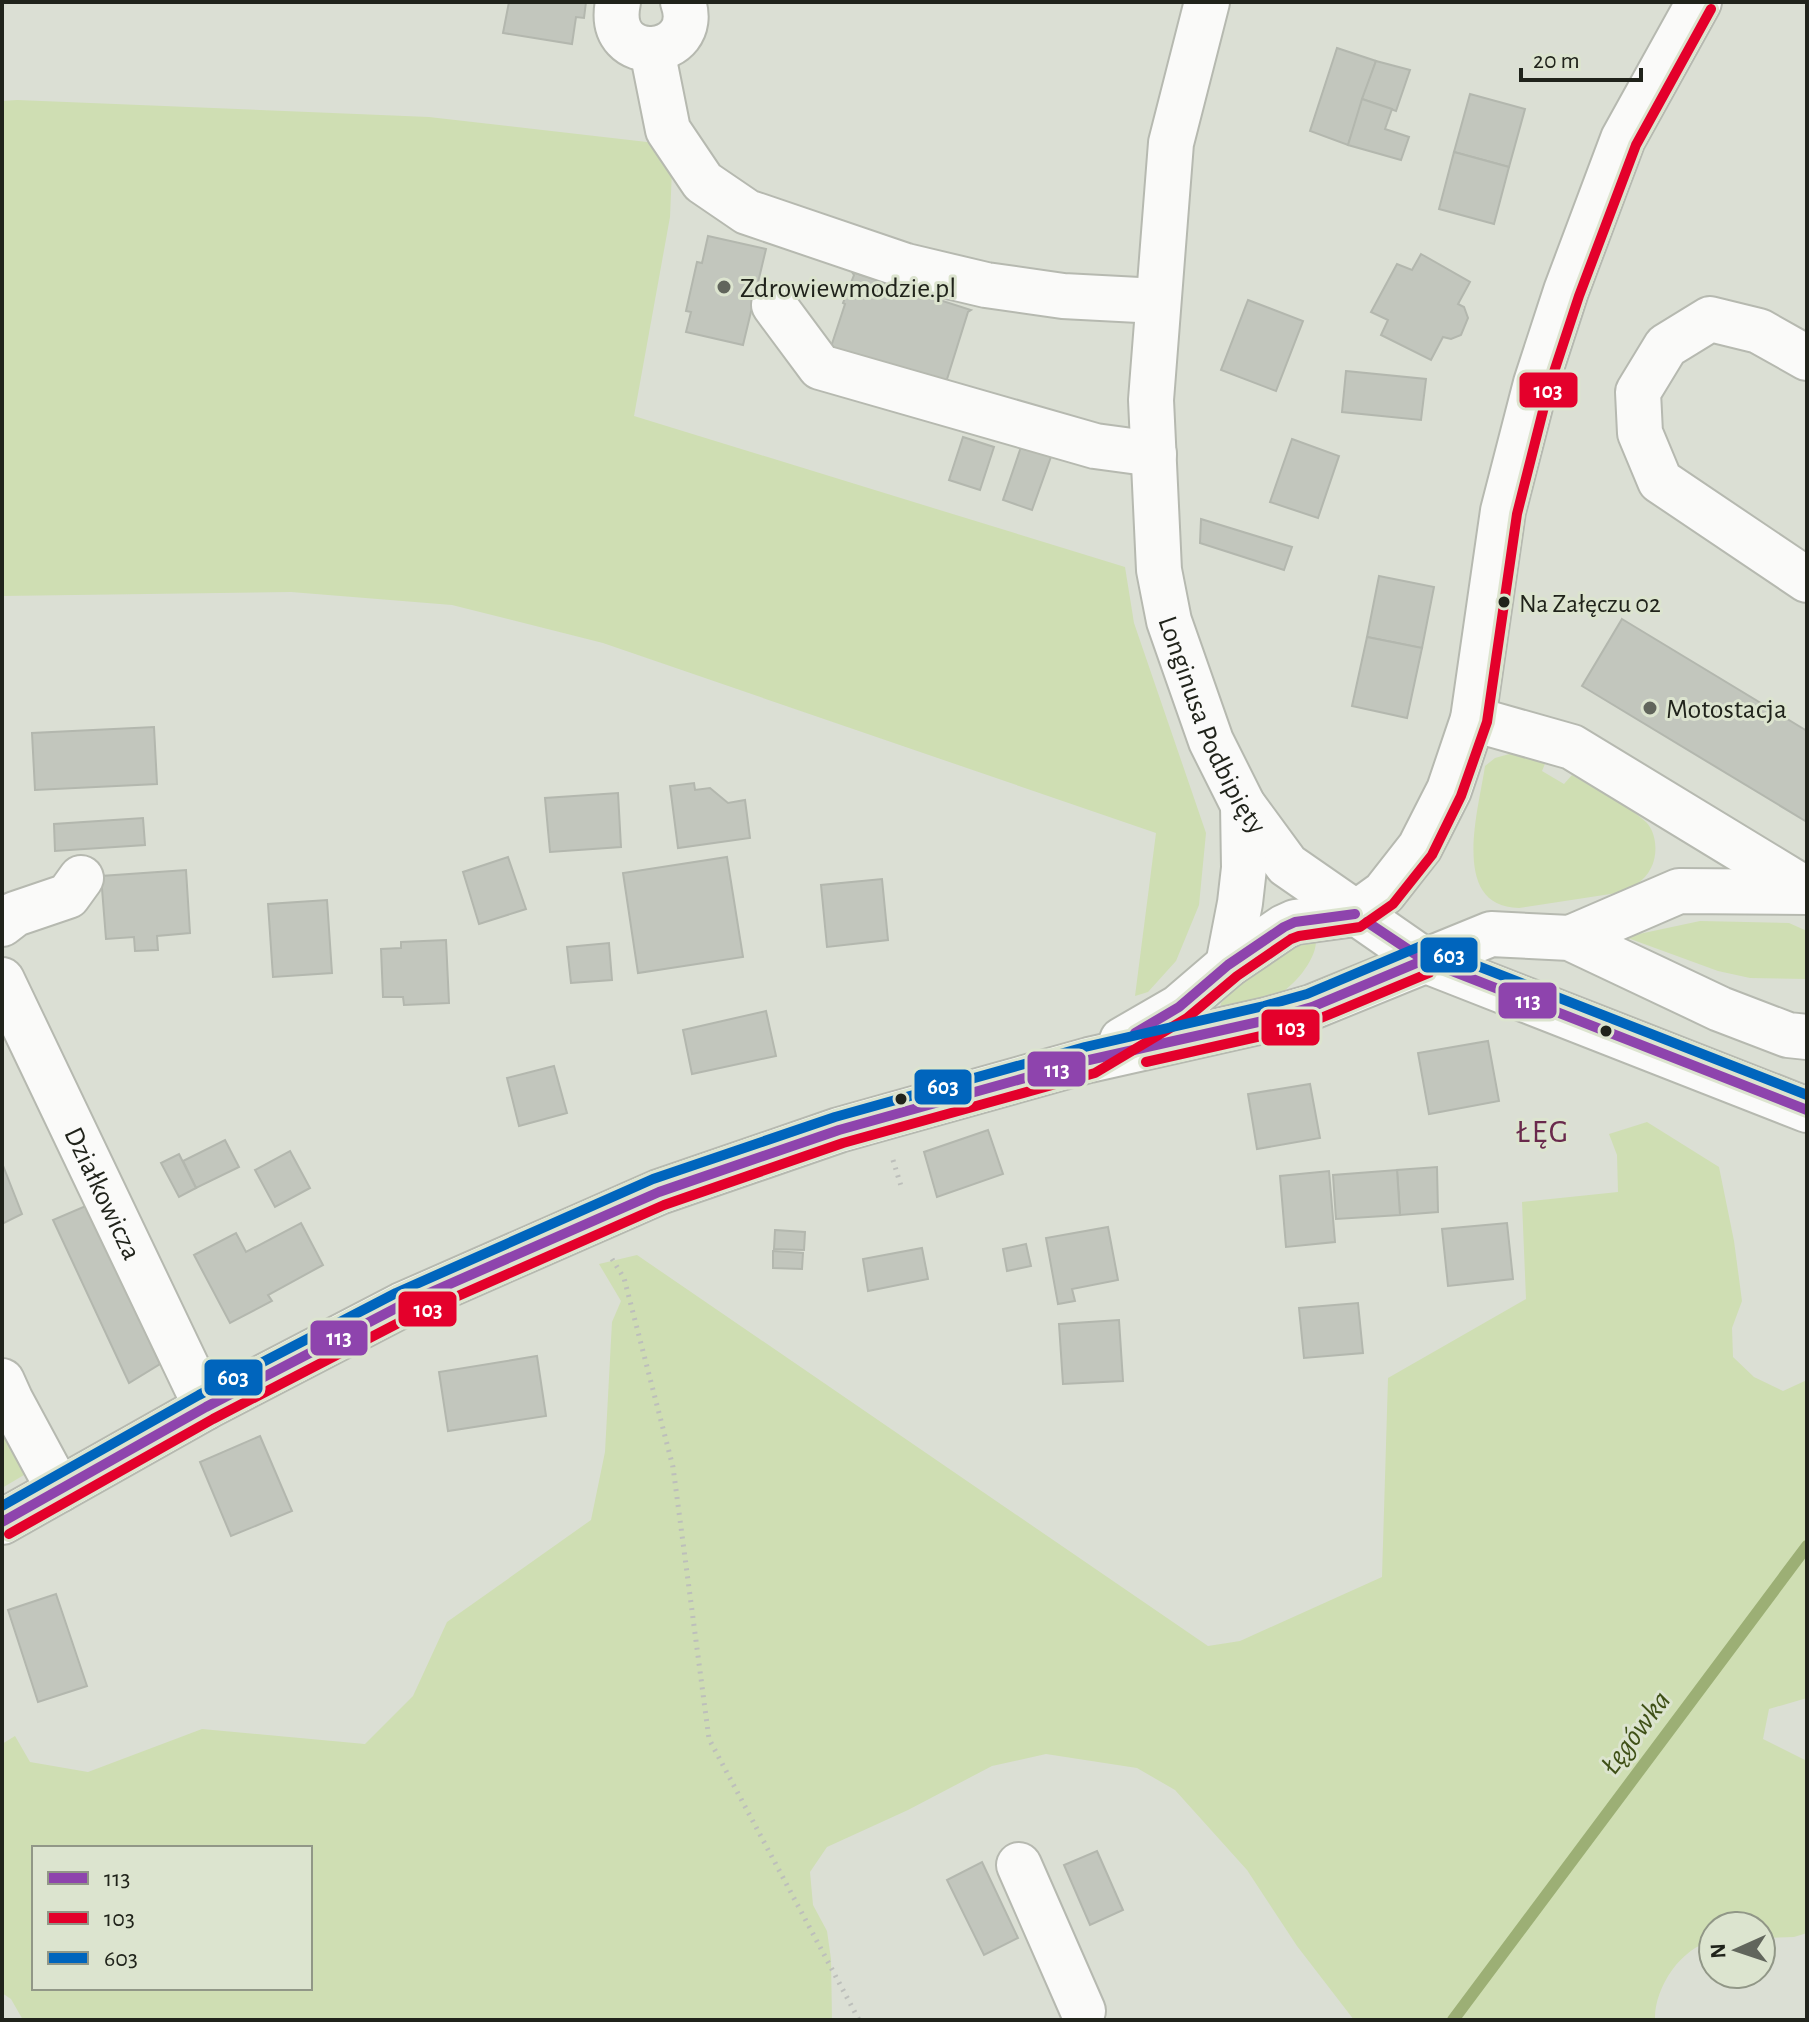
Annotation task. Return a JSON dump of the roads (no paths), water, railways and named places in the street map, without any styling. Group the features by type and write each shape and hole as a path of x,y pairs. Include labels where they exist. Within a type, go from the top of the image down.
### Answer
{"street":[{"path":"618,2 617,25 622,35 630,44 652,50 674,42 681,33 686,22 683,2"},
{"name":"Longinusa Podbipięty","path":"1207,2 1171,143 1151,400 1159,570 1169,621 1211,741 1243,805 1287,865 1424,960 1807,1110"},
{"path":"1089,1060 1179,1007 1228,965 1295,922 1355,914 1384,893 1420,847 1449,790 1473,719 1503,511 1536,383 1566,291 1623,139 1699,2"},
{"path":"652,50 668,130 703,182 747,212 906,266 986,285 1063,296 1158,301"},
{"path":"774,305 820,367 1095,446 1154,454"},
{"path":"1807,358 1759,331 1710,319 1666,346 1638,392 1640,433 1660,481 1807,580"},
{"path":"1473,719 1572,747 1807,891"},
{"path":"1228,965 1244,868 1243,805"},
{"path":"2,924 15,914 68,896 81,878"},
{"path":"1570,938 1679,891 1807,891"},
{"path":"2,1522 206,1407 402,1305 659,1192 839,1130 1089,1060 1312,1007 1491,934 1570,938 1720,1009 1788,1035 1807,1037"},
{"name":"Działkowicza","path":"2,980 206,1407"},
{"path":"2,1381 59,1490"},
{"path":"1019,1865 1083,2011"}],"waterway":[{"name":"Łęgówka","path":"1453,2020 1807,1546"}],"place":[{"name":"Zdrowiewmodzie.pl","path":"724,287"},
{"name":"Na Załęczu 02","path":"1504,602"},
{"name":"Motostacja","path":"1650,708"}],"district":[{"name":"ŁĘG","path":"1543,1131"}]}
